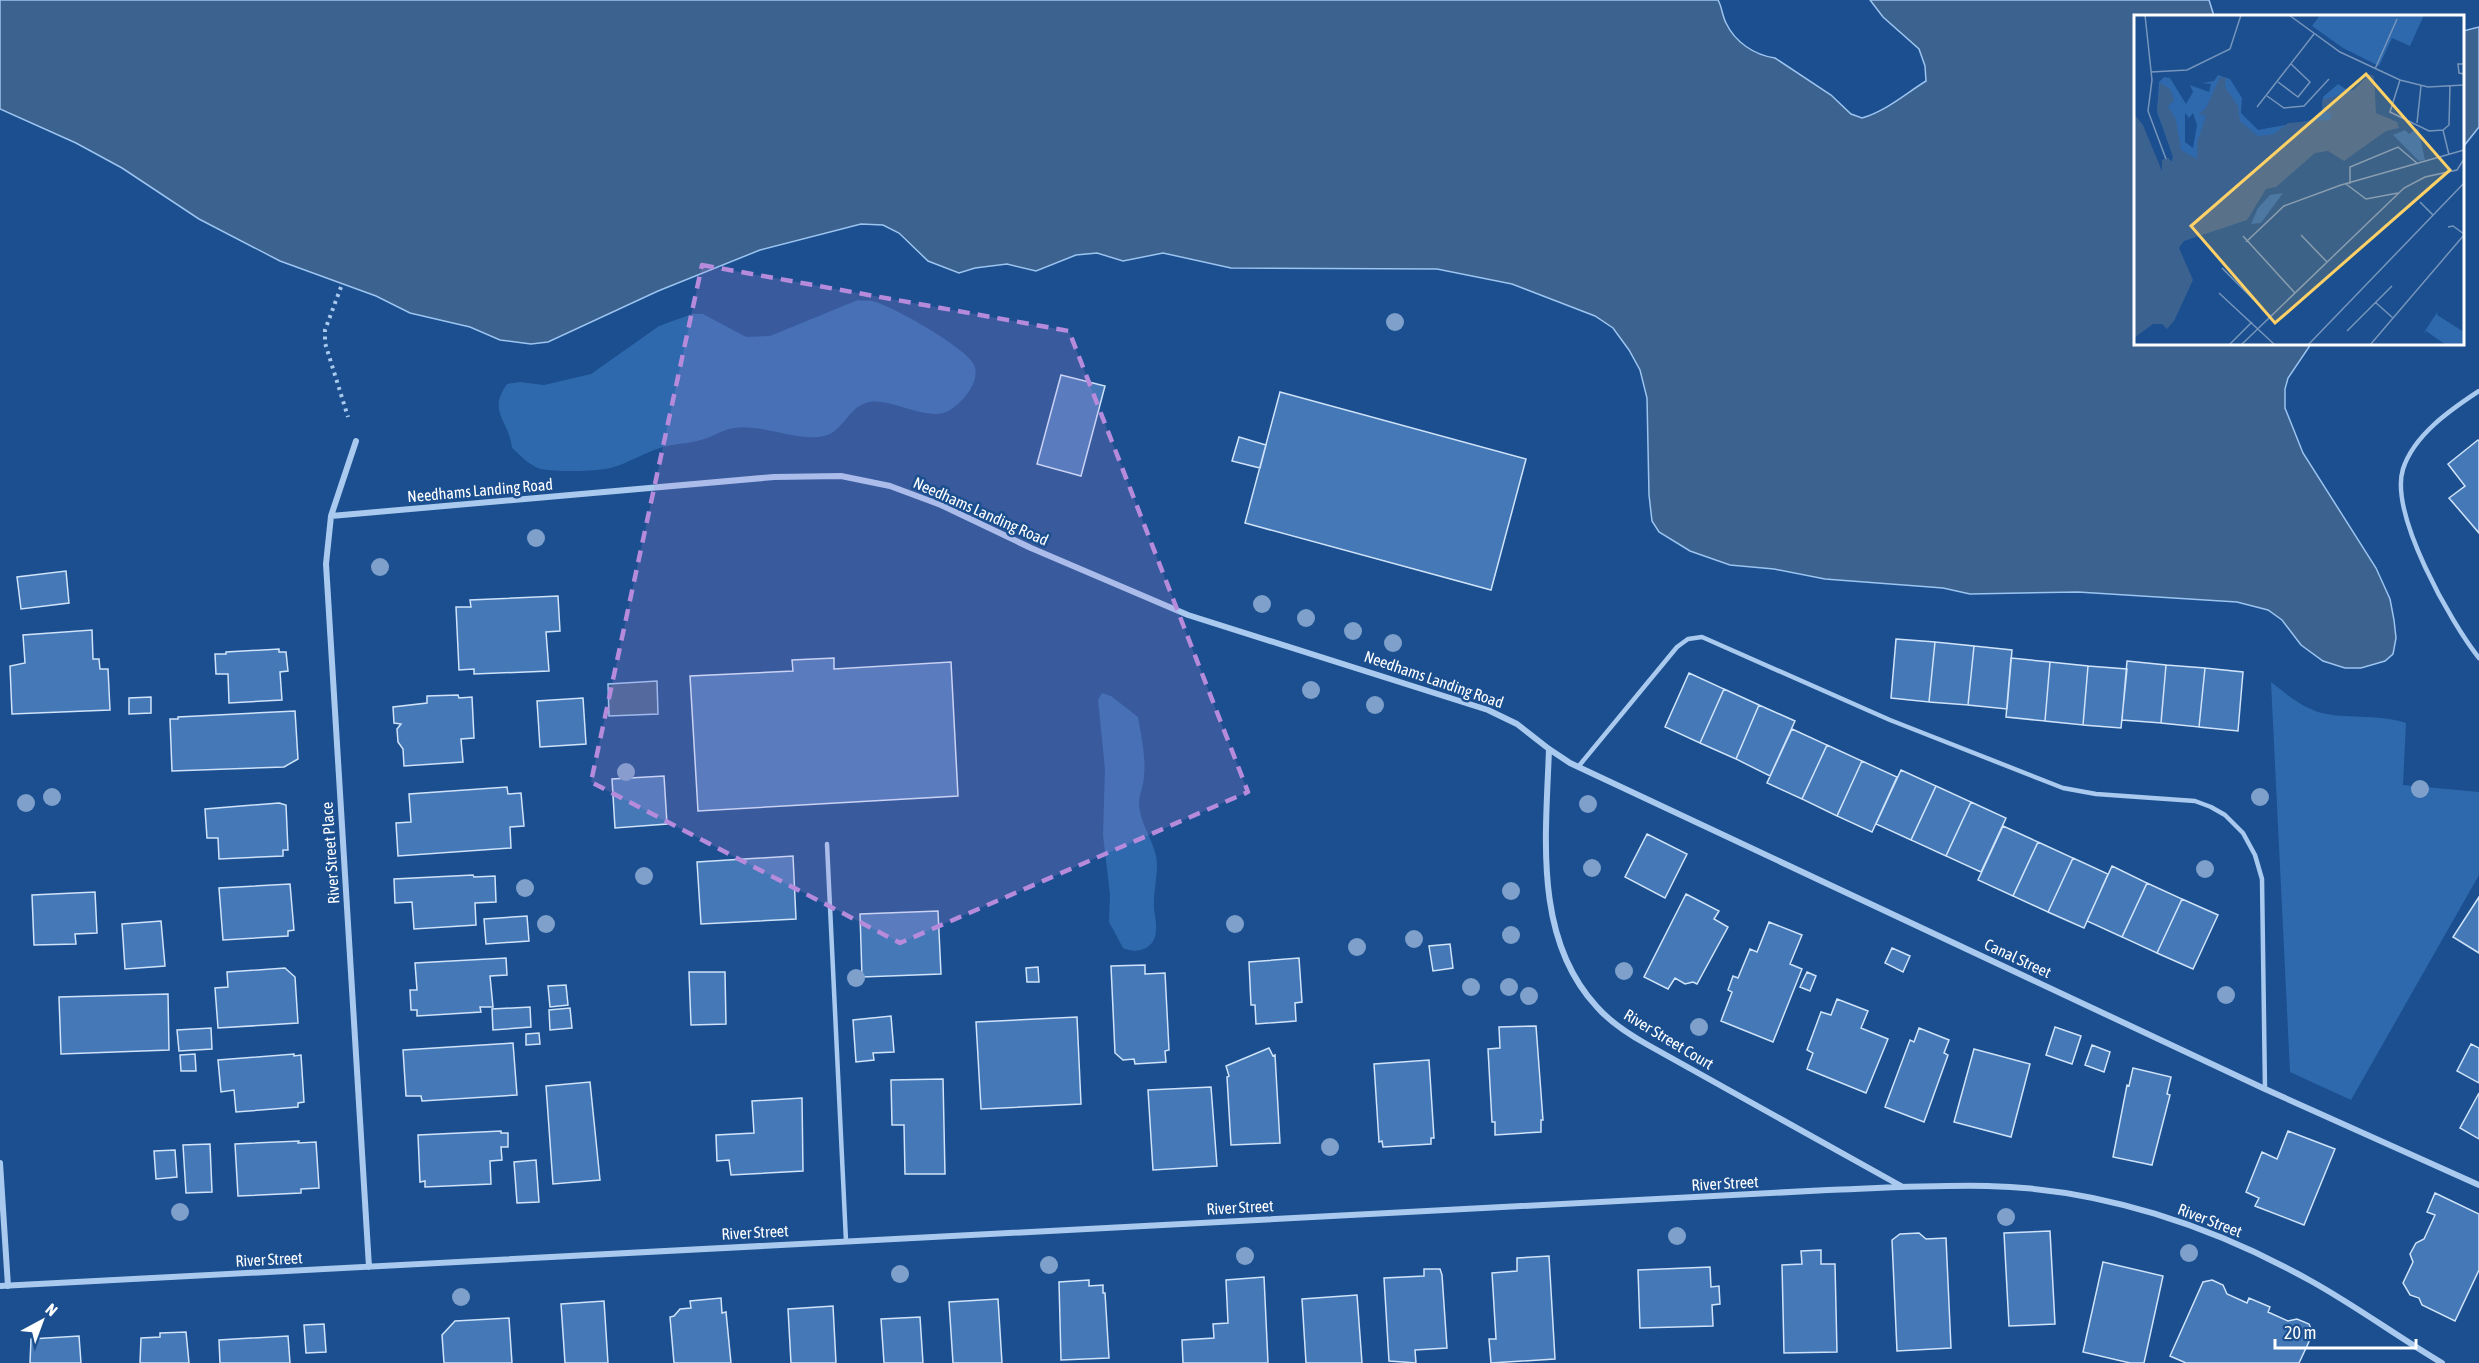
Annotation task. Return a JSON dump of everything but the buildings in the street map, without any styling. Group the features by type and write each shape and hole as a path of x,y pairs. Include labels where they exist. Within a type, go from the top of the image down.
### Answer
{"street":[{"name":"River Street Place","path":"356,441 331,516 326,564 369,1268"},
{"name":"Needhams Landing Road","path":"331,516 774,477 841,476 862,479 890,486 942,505 1062,562 1188,615 1488,710 1517,724 1549,749"},
{"name":"Canal Street","path":"1549,749 1578,766 2265,1089 2479,1185"},
{"name":"River Street Court","path":"1549,749 1546,850 1548,893 1557,934 1568,963 1596,1006 1617,1024 1648,1045 1902,1187"},
{"path":"0,1162 8,1286"},
{"name":"River Street","path":"0,1286 369,1268 846,1240 1902,1187 1989,1186 2068,1194 2130,1207 2179,1221 2228,1240 2310,1281 2442,1363"}],"lane":[{"path":"2479,392 2439,420 2414,447 2403,470 2400,490 2406,516 2420,554 2447,609 2479,658"},
{"path":"1578,766 1677,647 1688,639 1702,637 1890,720 2063,788 2096,794 2195,801 2219,810 2235,823 2250,843 2262,879 2265,1089"},
{"path":"827,844 846,1240"}],"path":[{"path":"341,287 325,330 325,343 356,441"}],"highlighted area":[{"path":"702,265 1069,331 1248,792 900,943 591,782"}],"shaded area":[{"path":"0,0 1718,0 1726,23 1740,42 1753,51 1775,58 1831,95 1851,114 1862,118 1887,107 1926,81 1925,66 1919,49 1883,17 1870,0 2209,0 2214,15 2134,15 2134,345 2310,345 2288,378 2285,389 2285,408 2303,453 2376,568 2390,599 2396,638 2393,654 2385,661 2361,668 2345,668 2323,661 2301,645 2282,620 2268,610 2237,602 2078,592 1970,594 1943,588 1825,579 1774,569 1730,565 1690,551 1659,532 1652,521 1649,495 1647,398 1640,370 1629,350 1613,328 1595,316 1512,284 1437,269 1231,268 1163,253 1123,261 1097,253 1076,255 1036,271 1007,264 975,268 959,273 928,261 899,233 883,225 861,224 760,250 658,291 548,342 531,344 500,340 470,327 410,313 376,296 280,261 199,219 122,168 76,143 0,109"},
{"path":"2479,27 2479,127 2464,146 2464,31"},
{"path":"858,300 882,304 958,348 974,365 976,371 970,391 950,410 941,413 920,412 886,403 866,403 855,410 831,434 824,436 802,437 755,428 734,428 699,441 660,448 620,465 599,470 567,471 537,468 512,448 499,409 501,394 507,384 520,382 544,385 591,374 659,326 692,314 703,314 746,337 770,336"},
{"path":"657,681 658,714 609,716 608,684"},
{"path":"2271,682 2299,703 2318,712 2339,716 2384,718 2406,723 2403,785 2479,792 2479,875 2351,1100 2290,1072"},
{"path":"1102,693 1111,696 1138,717 1143,746 1144,779 1139,803 1157,861 1154,905 1156,926 1155,936 1150,945 1134,951 1123,948 1109,922 1110,895 1103,835 1105,769 1098,700"}]}
